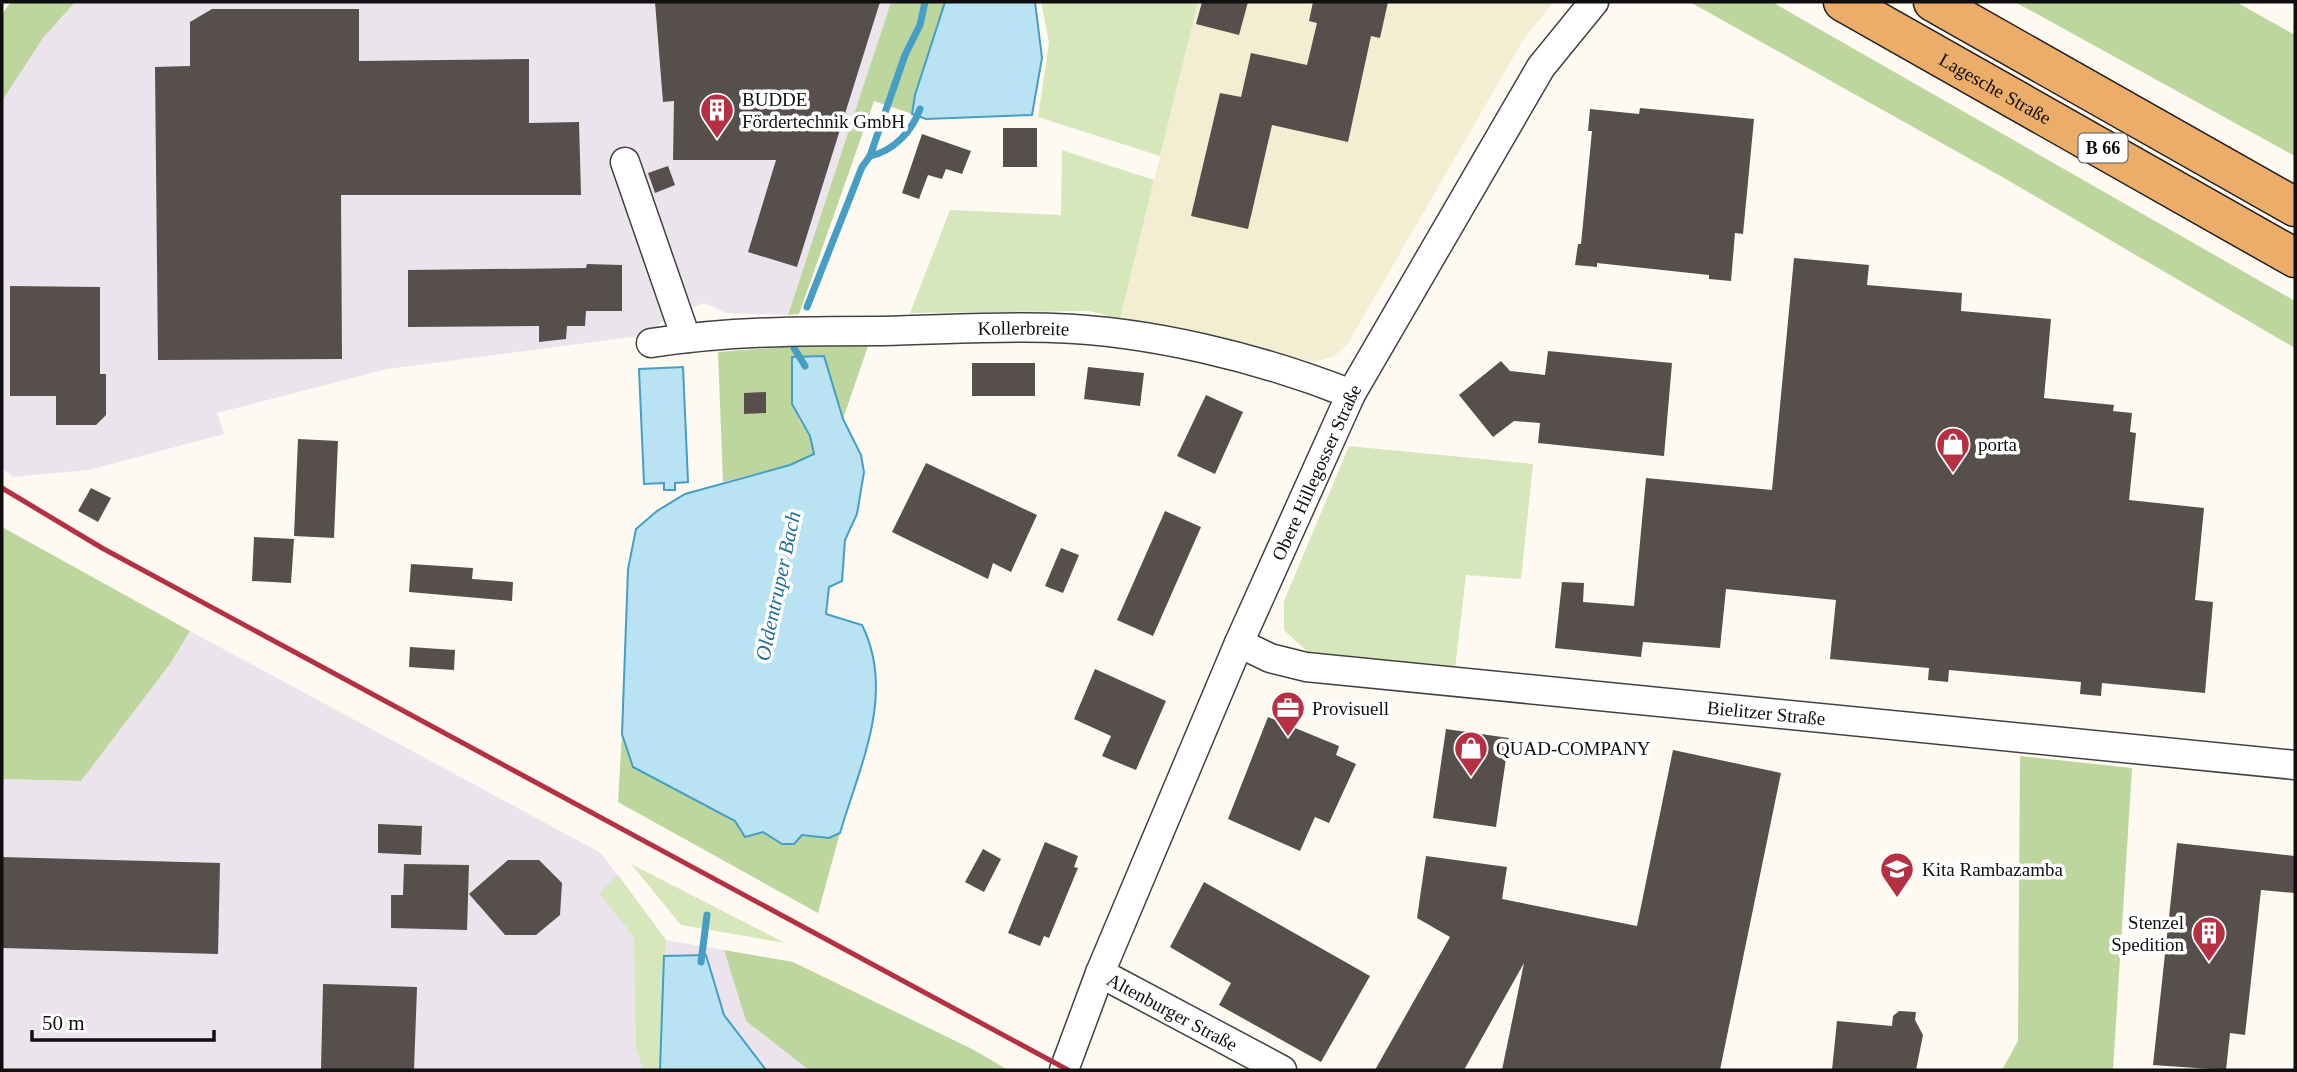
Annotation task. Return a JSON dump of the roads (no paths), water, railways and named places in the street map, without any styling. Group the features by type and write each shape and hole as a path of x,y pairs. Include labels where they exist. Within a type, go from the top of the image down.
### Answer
{"highway":[{"name":"Lagesche Straße","path":"1843,2 2295,258"},
{"name":"B 66","path":"1933,2 2295,207"}],"street":[{"name":"Obere Hillegosser Straße","path":"1064,1070 1100,973 1239,643 1351,394 1541,66 1594,2"},
{"path":"625,162 686,338"},
{"name":"Kollerbreite","path":"651,343 763,330 1051,328 1104,331 1175,344 1303,375 1351,394"},
{"name":"Bielitzer Straße","path":"1239,643 1270,658 1306,667 2295,765"},
{"name":"Altenburger Straße","path":"1100,973 1282,1070"}],"water":[{"path":"945,2 1035,2 1042,58 1032,115 926,119 912,114 915,95"},
{"path":"824,356 843,419 861,455 864,472 857,514 845,540 842,581 829,587 826,614 862,625 872,651 876,677 875,703 865,755 840,833 829,838 802,835 794,844 782,844 763,832 745,837 735,821 633,767 622,734 628,569 636,529 657,511 685,494 790,465 814,454 810,436 792,404 792,357"},
{"path":"683,367 688,482 675,483 675,490 664,490 664,483 644,484 639,369"},
{"path":"706,955 724,1015 766,1070 660,1070 664,956"}],"waterway":[{"name":"Oldentruper Bach","path":"807,307 862,167 870,156 905,55 920,25 925,2"},
{"path":"870,156 887,150 901,139 920,109"},
{"name":"Oldentruper Bach","path":"794,348 805,366"},
{"name":"Oldentruper Bach","path":"701,962 707,915"}],"railway":[{"path":"2,488 102,548 1068,1070"}],"place":[{"name":"BUDDE Fördertechnik GmbH","path":"717,140"},
{"name":"porta","path":"1953,474"},
{"name":"Provisuell","path":"1288,738"},
{"name":"QUAD-COMPANY","path":"1471,778"},
{"name":"Kita Rambazamba","path":"1897,899"},
{"name":"Stenzel Spedition","path":"2209,963"}]}
